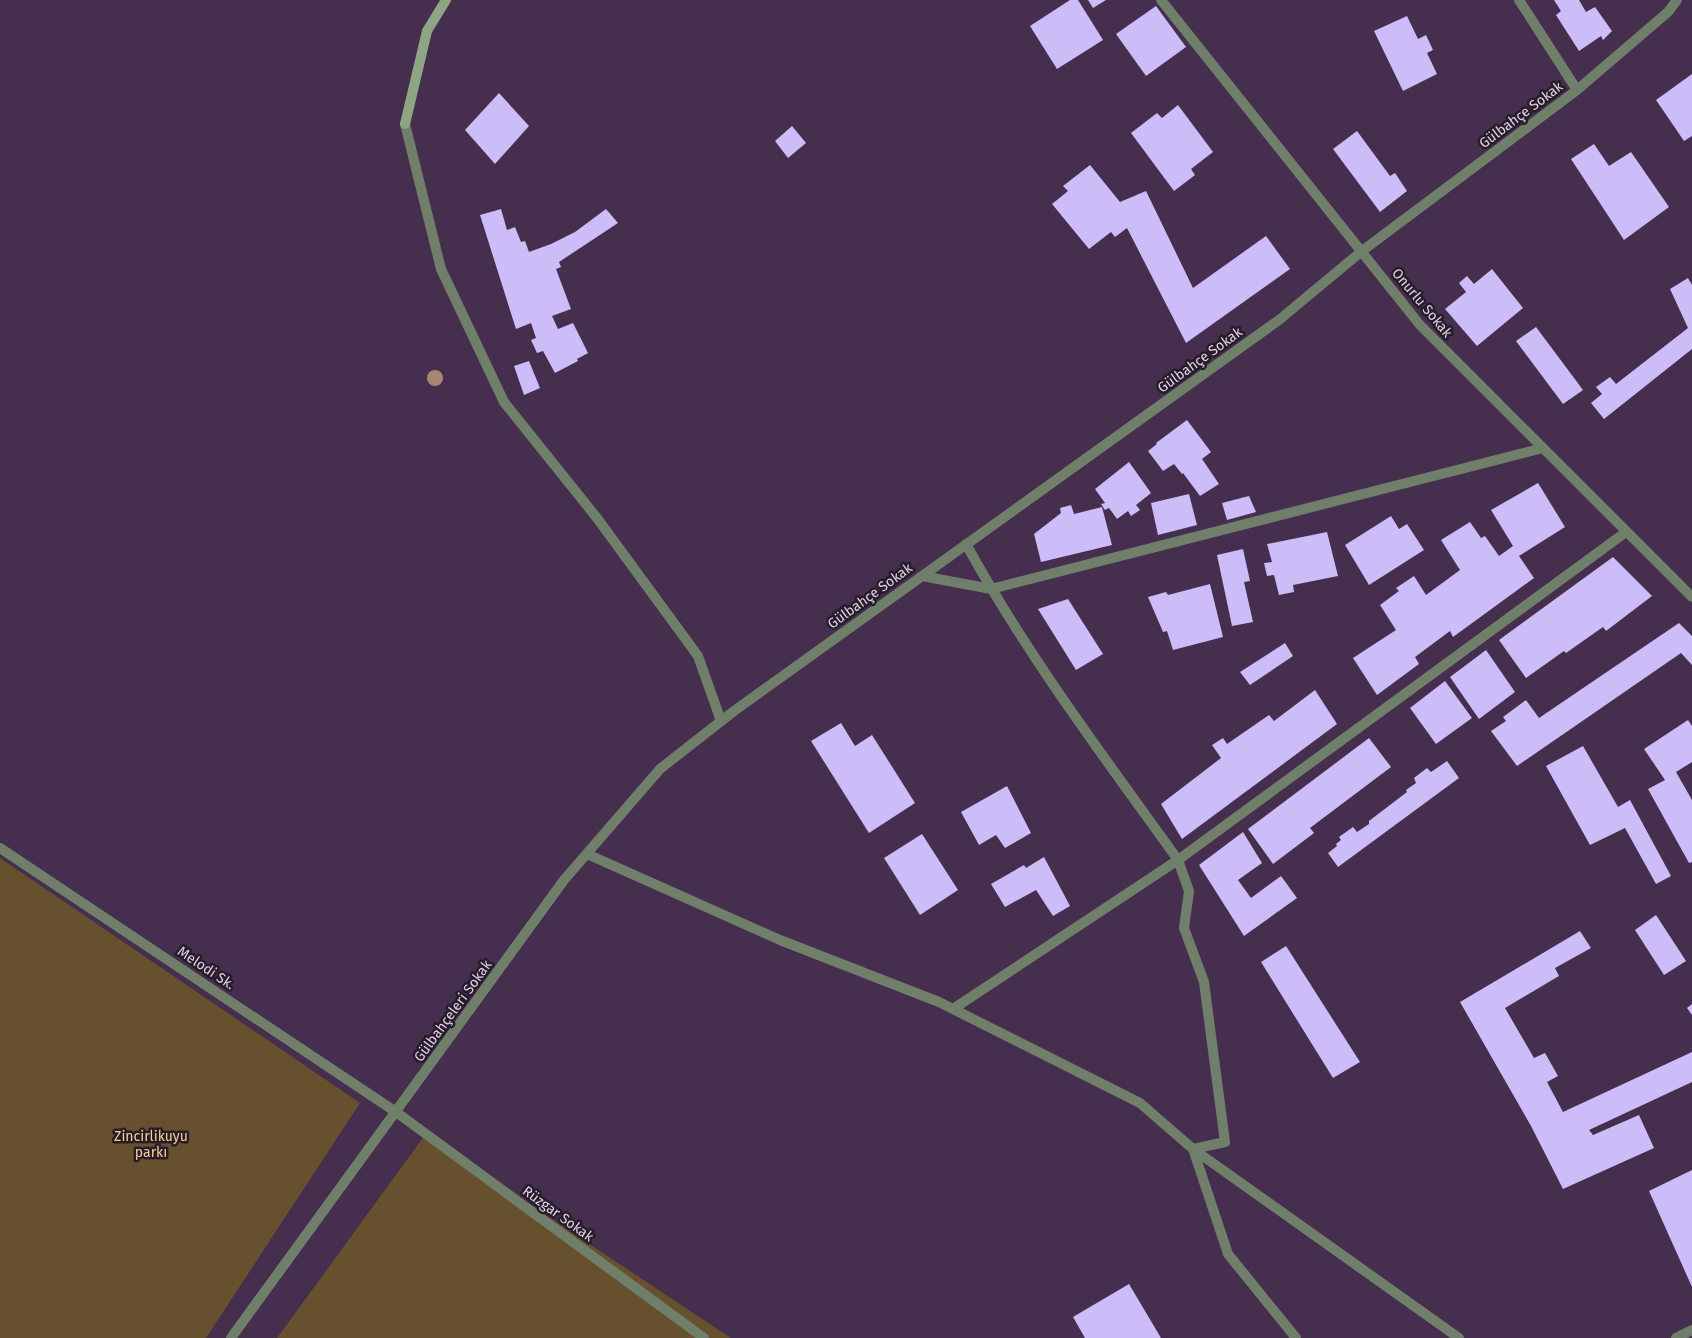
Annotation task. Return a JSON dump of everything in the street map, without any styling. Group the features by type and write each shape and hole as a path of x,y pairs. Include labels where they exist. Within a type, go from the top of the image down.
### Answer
{"street":[{"path":"446,0 427,31 405,124 441,269 504,402 597,518 698,656 721,721"},
{"name":"Onurlu Sokak","path":"1161,0 1420,325 1692,597"},
{"path":"1519,0 1578,90"},
{"name":"Gülbahçe Sokak","path":"721,721 1279,320 1362,251 1578,90 1668,12 1677,0"},
{"path":"922,576 991,589 1543,448"},
{"path":"953,1009 1178,860 1626,532"},
{"path":"966,544 991,589 1047,675 1178,860 1190,891 1184,928 1204,982 1225,1142 1193,1149"},
{"name":"Gülbahçeleri Sokak","path":"231,1338 564,880 660,768 721,721"},
{"name":"Melodi Sk.","path":"0,848 396,1112"},
{"path":"586,854 780,940 939,1002 1140,1103 1193,1149 1459,1338"},
{"name":"Rüzgar Sokak","path":"396,1112 704,1338"},
{"path":"1193,1149 1228,1254 1296,1338"},
{"path":"1676,1338 1692,1330"}],"green space":[{"name":"Zincirlikuyu parkı","path":"0,858 360,1103 206,1338 0,1338"},
{"path":"425,1135 731,1338 277,1338"}],"building":[{"path":"1070,0 1078,0 1103,40 1057,69 1030,26"},
{"path":"1088,0 1106,0 1093,8"},
{"path":"1554,0 1579,0 1586,12 1595,7 1612,31 1603,40 1601,36 1579,51 1556,15 1561,11"},
{"path":"1156,6 1186,47 1146,76 1116,34"},
{"path":"1407,16 1418,39 1426,35 1433,50 1427,53 1437,74 1403,91 1374,31"},
{"path":"1692,74 1692,136 1684,141 1656,100"},
{"path":"499,93 529,126 495,164 465,130"},
{"path":"1178,105 1213,152 1191,169 1195,175 1174,191 1131,133 1157,113 1162,118"},
{"path":"792,126 806,143 788,158 775,141"},
{"path":"1357,131 1390,176 1395,173 1407,191 1380,212 1333,149"},
{"path":"1594,144 1609,166 1631,152 1669,207 1624,240 1571,159"},
{"path":"1090,165 1120,202 1146,191 1193,288 1266,236 1290,269 1186,343 1127,228 1115,237 1111,232 1089,249 1052,204 1068,191 1063,186"},
{"path":"501,209 507,230 515,227 521,242 525,241 529,252 575,232 606,209 618,223 559,262 561,267 556,269 571,309 552,316 558,329 573,323 588,353 577,359 578,361 555,373 543,351 537,353 531,340 536,338 531,323 516,329 480,215"},
{"path":"1492,269 1523,308 1477,346 1445,309 1466,292 1459,283 1467,276 1474,284"},
{"path":"1688,278 1692,285 1692,349 1604,419 1591,403 1602,394 1596,387 1610,377 1616,384 1688,328 1670,289"},
{"path":"1536,327 1583,390 1563,404 1516,341"},
{"path":"529,361 540,388 524,395 514,366"},
{"path":"1187,420 1211,452 1202,459 1219,484 1200,496 1174,464 1163,471 1148,451"},
{"path":"1129,462 1151,493 1136,505 1140,510 1131,516 1128,511 1117,519 1109,508 1105,510 1101,504 1105,503 1095,489"},
{"path":"1538,483 1565,527 1519,556 1534,578 1453,637 1450,631 1415,657 1419,664 1377,695 1353,658 1396,630 1380,605 1399,591 1396,588 1414,576 1426,595 1460,570 1441,540 1470,522 1481,538 1485,536 1499,556 1513,546 1491,510"},
{"path":"1189,494 1197,525 1158,535 1151,503"},
{"path":"1249,496 1256,512 1227,520 1222,503"},
{"path":"1071,505 1074,514 1102,507 1112,545 1041,562 1034,534 1061,513 1060,508"},
{"path":"1391,516 1399,529 1407,524 1424,550 1369,585 1345,545"},
{"path":"1327,532 1338,576 1293,585 1294,592 1279,595 1274,575 1267,576 1264,563 1272,562 1267,544"},
{"path":"1243,549 1250,581 1244,582 1253,622 1232,626 1217,555"},
{"path":"1613,557 1652,596 1606,631 1603,627 1566,653 1564,651 1526,678 1499,640"},
{"path":"1210,584 1223,637 1173,650 1167,631 1163,632 1148,597 1166,592 1168,595"},
{"path":"1068,599 1103,654 1076,670 1038,609"},
{"path":"1679,623 1692,636 1692,665 1681,653 1517,766 1491,731 1506,721 1503,717 1526,700 1539,718"},
{"path":"1285,643 1293,656 1250,685 1240,672"},
{"path":"1486,650 1515,692 1479,719 1450,677"},
{"path":"1445,681 1472,718 1436,744 1410,708"},
{"path":"1315,690 1337,724 1182,839 1161,804 1221,758 1212,745 1223,738 1227,744 1269,715 1274,721"},
{"path":"1688,720 1692,726 1692,762 1676,772 1692,800 1692,862 1689,863 1648,789 1665,780 1644,749"},
{"path":"841,723 855,746 872,735 915,803 869,833 811,741"},
{"path":"1369,738 1391,767 1310,828 1314,833 1273,864 1248,829"},
{"path":"1583,746 1618,807 1630,800 1671,876 1656,884 1625,828 1590,845 1546,766"},
{"path":"1447,761 1459,778 1338,867 1328,853 1337,846 1336,844 1341,840 1339,837 1353,827 1357,832 1369,824 1369,821 1416,783 1414,778 1427,768 1431,772"},
{"path":"1007,786 1031,833 1005,848 996,835 979,845 961,812"},
{"path":"1243,832 1262,863 1238,880 1251,898 1281,876 1297,898 1244,936 1199,865"},
{"path":"922,834 958,890 920,915 884,858"},
{"path":"1044,857 1070,906 1053,916 1036,890 1005,907 991,884 1024,865 1026,868"},
{"path":"1656,915 1686,961 1664,975 1635,930"},
{"path":"1580,931 1591,948 1555,968 1559,976 1505,1008 1534,1058 1545,1053 1558,1076 1547,1082 1563,1112 1692,1052 1692,1082 1589,1130 1593,1135 1639,1115 1654,1148 1563,1189 1531,1126 1460,1002"},
{"path":"1286,946 1360,1062 1333,1078 1261,962"},
{"path":"1692,1004 1692,1015 1687,1008"},
{"path":"1692,1170 1692,1287 1649,1191"},
{"path":"1129,1284 1161,1338 1085,1338 1073,1317"}]}
